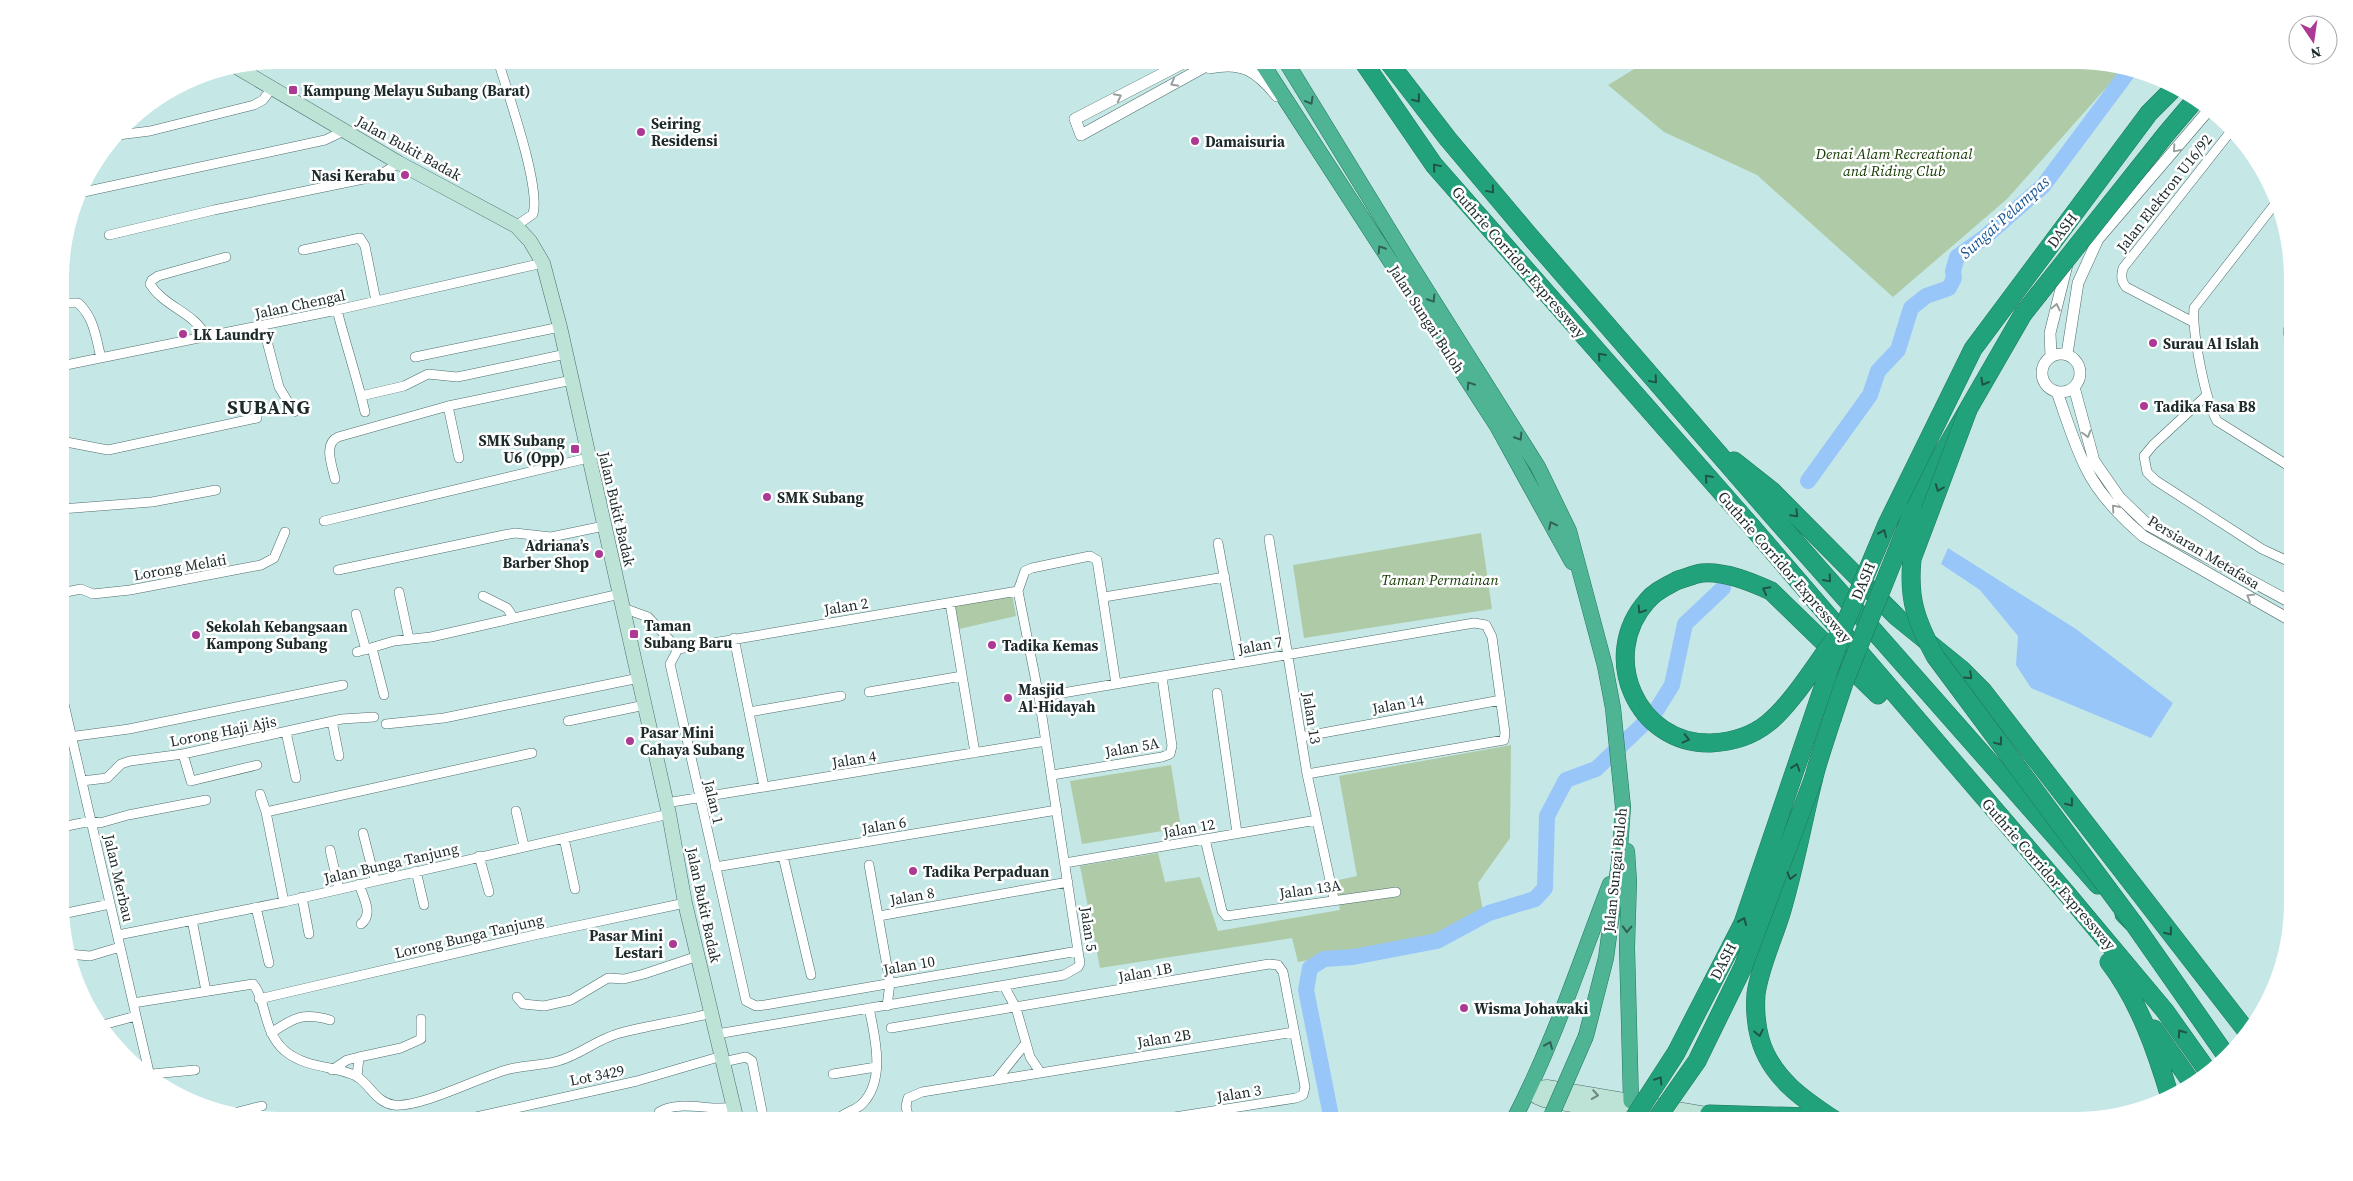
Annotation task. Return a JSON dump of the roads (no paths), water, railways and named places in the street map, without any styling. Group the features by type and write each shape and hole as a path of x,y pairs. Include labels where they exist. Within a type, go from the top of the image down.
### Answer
{"highway":[{"name":"Jalan Sungai Buloh","path":"1266,69 1378,245 1497,426 1584,583"},
{"name":"Jalan Sungai Buloh","path":"1291,69 1400,248 1538,467 1569,532 1605,666 1613,708 1622,795 1618,862 1606,958 1586,1036 1553,1112"},
{"name":"Guthrie Corridor Expressway","path":"1368,69 1434,165 1752,528 2159,1003 2205,1067"},
{"name":"Guthrie Corridor Expressway","path":"1394,69 1454,147 1770,514 2060,844 2134,924 2223,1051"},
{"name":"DASH","path":"1638,1112 1676,1053 1743,923 1844,626 1887,524 1973,350 2149,113 2171,91"},
{"name":"DASH","path":"1661,1112 1696,1061 1743,967 1814,777 1844,683 1921,491 2023,314 2191,104"},
{"path":"1968,410 1912,559 1910,584 1913,611 1935,656 2134,924"},
{"path":"1706,440 1772,491 1897,617 1961,669 1983,691 2244,1027"},
{"path":"1777,559 1802,602 1878,694 2094,942 2123,980 2189,1078"},
{"path":"1844,626 1786,703 1769,723 1751,734 1726,743 1705,743 1682,739 1662,731 1634,698 1626,678 1625,656 1628,634 1647,601 1663,588 1678,580 1701,573 1719,574 1750,582 1771,591 1878,694"},
{"path":"1814,777 1782,912 1762,968 1756,994 1756,1016 1760,1040 1770,1064 1787,1084 1822,1112"},
{"path":"1621,830 1627,847 1629,881 1626,947 1631,1101"},
{"path":"1518,1112 1530,1089 1562,1014 1618,862"},
{"path":"2123,980 2160,1062 2168,1091"}],"main road":[{"name":"Jalan Bukit Badak","path":"245,72 399,163 516,226 530,241 544,264 560,327 668,808 685,903 735,1112"},
{"path":"1530,1089 1547,1087 1697,1112"},
{"path":"1530,1089 1537,1097 1544,1100 1613,1112"}],"street":[{"path":"501,69 522,139 535,198 533,214 516,226"},
{"path":"1171,69 1075,118 1081,135 1202,69"},
{"path":"1247,69 1255,73 1308,134"},
{"path":"126,134 150,131 254,105 263,100 272,88"},
{"path":"2051,356 2050,333 2064,271 2077,241 2094,217 2188,102"},
{"path":"2067,354 2078,283 2098,239 2205,114"},
{"path":"88,191 325,140 344,131"},
{"name":"Jalan Elektron U16/92","path":"2193,322 2126,287 2122,282 2123,268 2228,135"},
{"path":"109,236 214,210 378,176 399,163"},
{"path":"2272,208 2194,308 2193,322 2207,395 2211,411 2217,421 2284,463"},
{"path":"303,250 360,238 365,246 376,301"},
{"path":"206,337 196,322 150,284 158,276 226,257"},
{"name":"Jalan Chengal","path":"69,364 263,326 544,264"},
{"path":"69,303 78,303 86,309 94,325 101,358"},
{"path":"337,310 352,365 357,375 365,412"},
{"path":"263,326 279,388 294,412"},
{"path":"415,357 560,327"},
{"path":"2056,353 2067,354 2078,362 2080,375 2074,387 2066,391 2057,392 2048,388 2042,378 2042,365 2051,356 2056,353"},
{"path":"361,396 404,386 428,374 457,377 467,376 566,354"},
{"path":"334,479 329,446 332,440 448,406 572,380"},
{"name":"Persiaran Metafasa","path":"2074,387 2094,461 2125,502 2148,525 2284,599"},
{"name":"Persiaran Metafasa","path":"2057,392 2085,468 2099,490 2127,523 2143,536 2284,616"},
{"path":"2207,395 2153,445 2144,456 2147,472 2155,480 2262,548 2284,559"},
{"path":"448,406 459,458"},
{"path":"69,443 108,450 257,418"},
{"path":"324,521 588,458"},
{"path":"69,508 152,502 216,490"},
{"path":"338,570 504,535 551,537 604,526"},
{"name":"Lorong Melati","path":"69,591 81,589 93,594 130,590 261,565 274,558 285,532"},
{"name":"Jalan 13","path":"1269,539 1307,774 1334,899"},
{"path":"1218,543 1240,663"},
{"path":"1018,590 1022,574 1032,568 1090,556 1097,560 1116,684"},
{"path":"1104,597 1224,577"},
{"name":"Jalan 2","path":"678,649 1018,590"},
{"name":"Jalan 5","path":"717,1034 1004,986 1070,973 1080,962 1039,697 1018,590"},
{"path":"399,592 409,639"},
{"path":"365,650 620,594"},
{"path":"483,596 507,608 513,617"},
{"path":"950,603 976,753"},
{"path":"623,608 648,617 678,649"},
{"path":"356,614 365,650 384,695"},
{"name":"Jalan 7","path":"1039,697 1474,623 1486,625 1492,637 1501,700"},
{"path":"734,638 764,787"},
{"name":"Jalan 1","path":"678,649 670,664 746,1001"},
{"path":"869,692 962,676"},
{"name":"Jalan 5A","path":"1052,775 1162,757 1170,754 1172,746 1162,677"},
{"path":"386,724 444,718 639,678"},
{"path":"71,735 129,730 343,685"},
{"path":"1216,693 1237,833"},
{"path":"749,712 841,696"},
{"path":"1307,774 1504,740 1505,733 1501,700"},
{"name":"Jalan 14","path":"1301,736 1501,700"},
{"path":"568,721 645,705"},
{"name":"Lorong Haji Ajis","path":"82,782 107,778 121,764 130,761 182,754 332,721 374,717"},
{"path":"332,721 339,756"},
{"name":"Jalan Merbau","path":"69,726 149,1068"},
{"path":"286,732 296,778"},
{"name":"Jalan 4","path":"668,808 699,798 1046,741"},
{"path":"266,812 532,753"},
{"path":"182,754 191,781 257,765"},
{"path":"260,794 266,812 284,902"},
{"path":"69,826 91,821 100,823 128,815 206,800"},
{"name":"Jalan Bunga Tanjung","path":"118,935 284,902 564,838 668,808"},
{"name":"Jalan 6","path":"715,867 1057,810"},
{"path":"516,811 524,846"},
{"name":"Jalan 12","path":"1065,863 1317,820"},
{"path":"363,833 375,880"},
{"path":"564,838 575,889"},
{"name":"Jalan 13A","path":"1205,839 1222,913 1229,916 1334,899 1396,892"},
{"path":"330,850 339,889"},
{"path":"479,856 489,892"},
{"path":"783,856 811,975"},
{"path":"869,866 890,983 887,1006"},
{"path":"416,871 424,905"},
{"name":"Jalan 8","path":"879,916 1068,882"},
{"path":"359,884 368,913 361,924"},
{"path":"302,897 309,934"},
{"name":"Lorong Bunga Tanjung","path":"259,999 521,938 685,903"},
{"path":"69,913 110,904"},
{"path":"256,908 269,964"},
{"path":"192,920 206,991"},
{"path":"75,955 90,956 120,947"},
{"name":"Jalan 10","path":"746,1001 756,1006 765,1005 1078,951"},
{"path":"517,997 523,1004 544,1006 571,1000 608,978 624,979 698,956"},
{"name":"Jalan 1B","path":"891,1028 1269,964 1278,965 1283,972 1294,1032"},
{"path":"133,1003 253,984 271,1033 287,1052 301,1060 357,1077 374,1094 393,1105 406,1104 508,1070 560,1061 604,1038 620,1033 712,1013"},
{"path":"1004,986 1016,1008 1030,1057 1040,1072"},
{"path":"848,1112 861,1105 874,1085 876,1067 875,1034 869,1008"},
{"path":"271,1033 297,1017 313,1015 330,1020"},
{"path":"107,1024 136,1016"},
{"path":"332,1070 347,1060 414,1044 421,1039 421,1019"},
{"name":"Jalan 2B","path":"907,1112 906,1106 908,1098 922,1092 1294,1032"},
{"name":"Jalan 3","path":"1207,1112 1296,1098 1303,1095 1305,1087 1294,1032"},
{"path":"998,1080 1026,1043"},
{"name":"Lot 3429","path":"498,1112 637,1081 722,1059 746,1056 752,1061 762,1112"},
{"path":"357,1077 359,1057"},
{"path":"833,1074 876,1067"},
{"path":"155,1073 195,1070"},
{"path":"248,1110 262,1106"},
{"path":"659,1112 666,1109 684,1107 724,1109 731,1112"}],"water":[{"path":"1948,548 2076,629 2173,703 2151,738 2031,688 2016,665 2018,636 1980,590 1941,564"}],"waterway":[{"name":"Sungai Pelampas","path":"1808,481 1870,395 1878,371 1898,350 1911,308 1926,296 1949,288 1954,278 1953,271 1957,257 1985,237 2043,186 2126,75"},
{"name":"Sungai Pelampas","path":"1330,1112 1306,990 1310,968 1324,959 1353,957 1437,941 1489,913 1535,899 1545,888 1547,816 1566,780 1596,769 1654,714 1672,685 1685,624 1723,588"}],"place":[{"name":"Kampung Melayu Subang (Barat)","path":"293,90"},
{"name":"Seiring Residensi","path":"641,132"},
{"name":"Damaisuria","path":"1195,141"},
{"name":"Nasi Kerabu","path":"405,175"},
{"name":"LK Laundry","path":"183,334"},
{"name":"Surau Al Islah","path":"2153,343"},
{"name":"Tadika Fasa B8","path":"2144,406"},
{"name":"SMK Subang U6 (Opp)","path":"575,449"},
{"name":"SMK Subang","path":"767,497"},
{"name":"Adriana’s Barber Shop","path":"599,554"},
{"name":"Taman Subang Baru","path":"634,634"},
{"name":"Sekolah Kebangsaan Kampong Subang","path":"196,635"},
{"name":"Tadika Kemas","path":"992,645"},
{"name":"Masjid Al-Hidayah","path":"1008,698"},
{"name":"Pasar Mini Cahaya Subang","path":"630,741"},
{"name":"Tadika Perpaduan","path":"913,871"},
{"name":"Pasar Mini Lestari","path":"673,944"},
{"name":"Wisma Johawaki","path":"1464,1008"}],"district":[{"name":"SUBANG","path":"269,407"}],"park label":[{"name":"Denai Alam Recreational and Riding Club","path":"1894,162"},
{"name":"Taman Permainan","path":"1440,579"}]}
